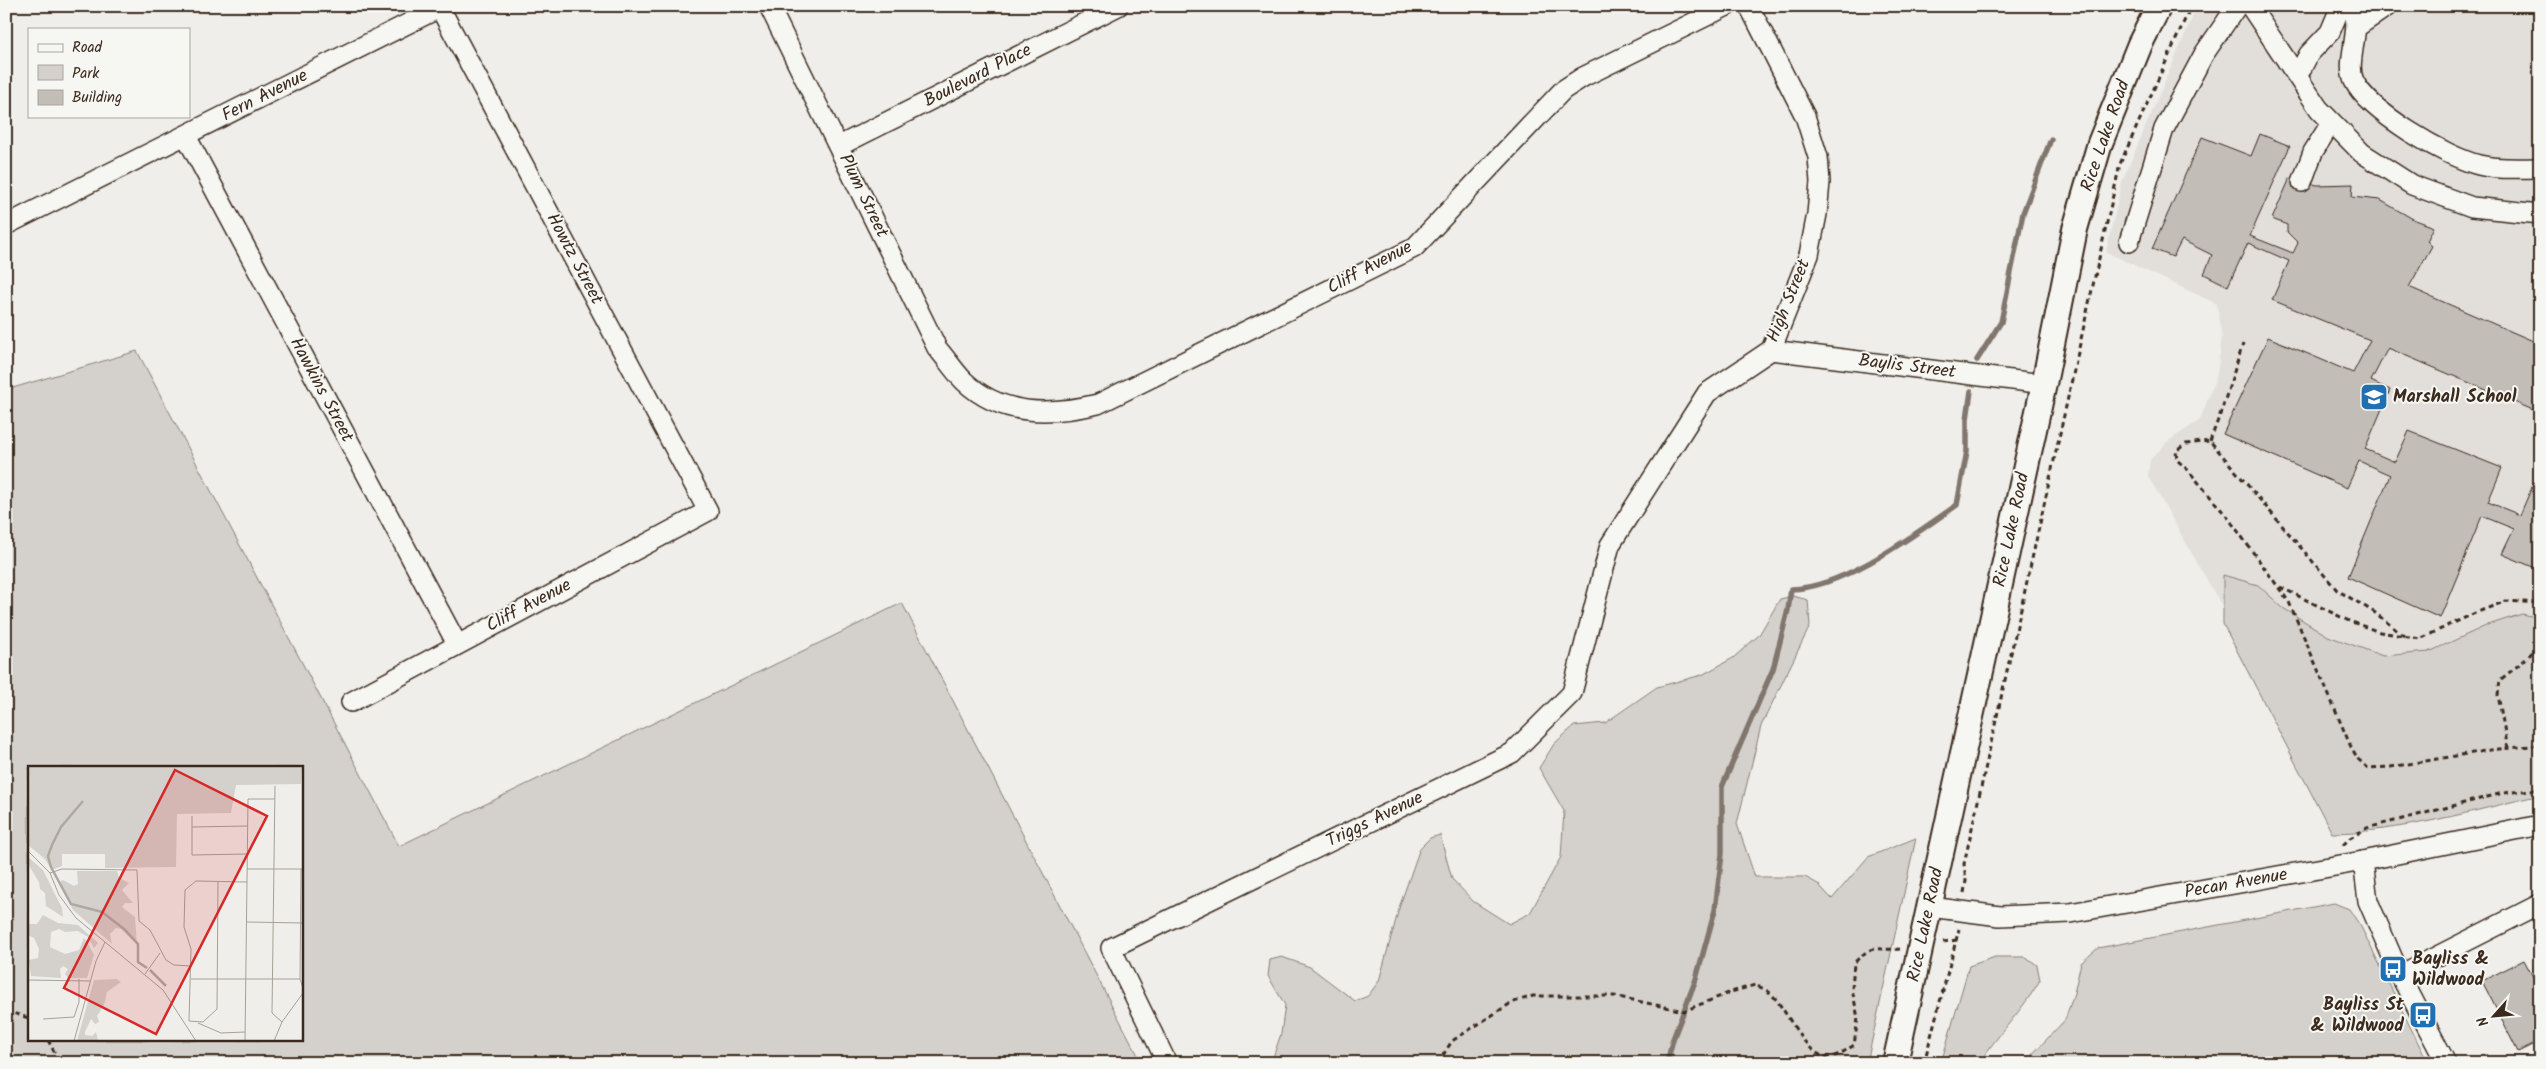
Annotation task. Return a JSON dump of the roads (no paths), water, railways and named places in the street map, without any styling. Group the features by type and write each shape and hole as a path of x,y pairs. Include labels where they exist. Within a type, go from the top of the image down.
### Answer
{"main road":[{"name":"Rice Lake Road","path":"1895,1063 2044,384 2076,229 2100,143 2140,44 2160,6"}],"street":[{"name":"Plum Street","path":"769,6 937,348 964,380"},
{"name":"Boulevard Place","path":"839,146 1118,6"},
{"name":"Cliff Avenue","path":"964,380 1004,406 1035,412 1067,411 1107,400 1414,248 1563,90 1584,77 1727,6"},
{"name":"High Street","path":"1585,638 1610,545 1707,393 1770,350 1809,255 1817,214 1820,182 1818,157 1805,116 1749,6"},
{"path":"2129,242 2164,129 2204,54 2237,6"},
{"path":"2250,6 2319,109 2362,153 2412,185 2472,208 2540,214"},
{"path":"2298,75 2310,54 2330,32 2341,6"},
{"path":"2353,6 2358,27 2352,65 2354,81 2374,105 2425,141 2467,162 2500,168 2540,168"},
{"path":"2358,27 2388,6"},
{"name":"Fern Avenue","path":"6,225 441,7"},
{"name":"Howtz Street","path":"441,7 708,511"},
{"path":"2302,182 2313,152 2331,122"},
{"name":"Hawkins Street","path":"186,136 457,644"},
{"name":"Baylis Street","path":"1770,350 2044,384"},
{"name":"Cliff Avenue","path":"351,702 708,511"},
{"name":"Triggs Avenue","path":"1167,1063 1111,948 1512,753 1572,693 1585,638"},
{"name":"Pecan Avenue","path":"1930,907 2000,916 2070,913 2363,862 2540,825"},
{"path":"2363,862 2368,901 2400,975 2446,1063"},
{"path":"2400,975 2540,904"}],"waterway":[{"path":"1977,360 2001,322 2023,213 2051,139"},
{"path":"1667,1063 1673,1039 1696,979 1715,910 1722,854 1722,787 1773,669 1788,610 1791,589 1833,580 1855,570 1900,544 1957,505 1967,451 1967,419 1971,391"}],"place":[{"name":"Marshall School","path":"2374,397"},
{"name":"Bayliss & Wildwood","path":"2393,969"},
{"name":"Bayliss St & Wildwood","path":"2423,1015"}]}
